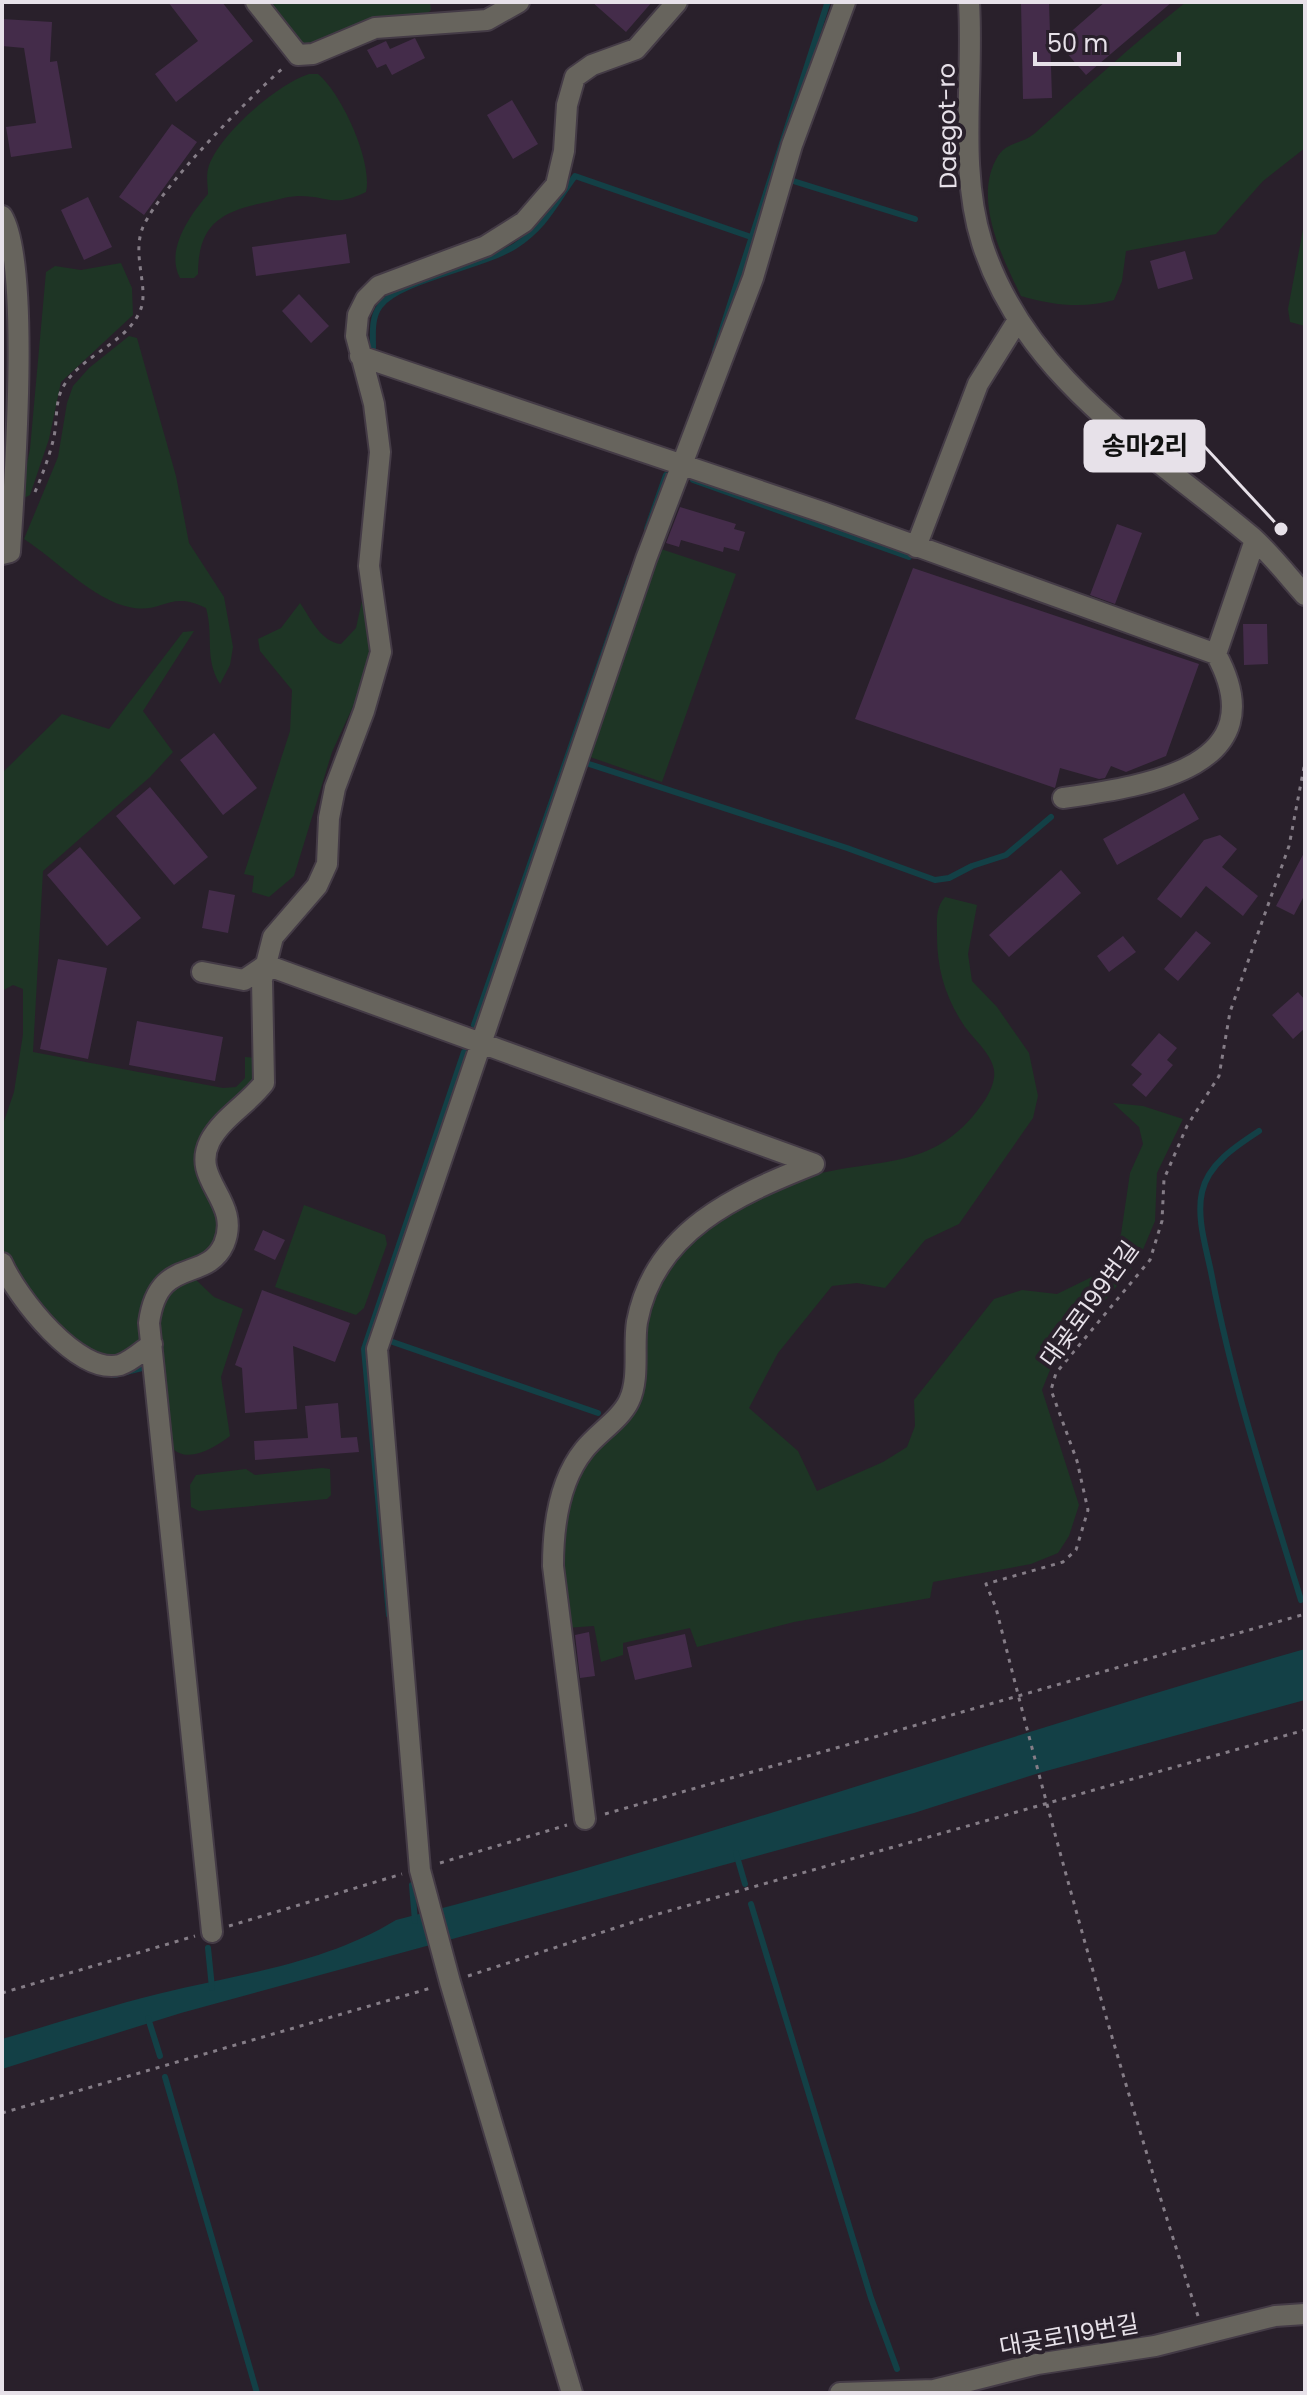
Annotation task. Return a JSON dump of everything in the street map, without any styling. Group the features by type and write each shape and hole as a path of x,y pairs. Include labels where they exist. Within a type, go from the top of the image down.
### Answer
{"street":[{"path":"256,2 298,55 313,54 375,28 487,20 519,2"},
{"path":"212,1932 149,1323 156,1293 173,1277 212,1256 225,1242 228,1213 204,1165 206,1152 220,1127 264,1083 262,980 273,937 317,886 327,864 329,818 335,788 364,711 381,652 369,566 380,452 374,404 360,356 358,315 366,299 379,286 486,246 524,222 556,185 564,151 567,105 575,77 592,65 636,49 677,2"},
{"path":"572,2393 450,1982 420,1870 377,1349 641,573 753,278 792,145 845,2"},
{"path":"969,10 983,2"},
{"name":"Daegot-ro","path":"969,10 972,186 982,243 1018,320 1056,374 1134,443 1255,540 1305,595"},
{"path":"2,216 15,250 16,454 6,553"},
{"path":"916,547 978,384 1018,320"},
{"path":"360,356 916,547 1216,654"},
{"path":"1063,798 1152,781 1212,755 1223,743 1232,722 1233,693 1216,654 1255,540"},
{"path":"202,972 244,980 266,965"},
{"path":"266,965 814,1164 744,1196 686,1233 667,1253 653,1272 637,1323 629,1402 584,1450 565,1485 556,1525 553,1566 585,1819"},
{"path":"2,1263 25,1302 78,1353 101,1365 118,1365 152,1344"},
{"name":"대곶로119번길","path":"840,2393 934,2390 1037,2364 1205,2336 1275,2316 1305,2314"}],"path":[{"path":"31,499 54,439 59,396 64,384 131,326 142,308 138,250 143,227 174,185 253,94 298,55"},
{"name":"대곶로199번길","path":"1018,1697 986,1584 1063,1562 1076,1550 1088,1510 1077,1461 1051,1390 1056,1373 1150,1260 1162,1221 1164,1179 1187,1126 1219,1076 1230,1012 1289,846 1305,762"},
{"path":"2,1993 585,1819 1305,1614"},
{"path":"1018,1697 1045,1803 1152,2173 1205,2336"},
{"path":"2,2113 450,1982 658,1914 1305,1730"}],"green space":[{"path":"265,2 430,2 431,10 425,16 312,46 300,44"},
{"path":"1186,2 1305,2 1305,148 1263,181 1216,234 1126,251 1122,281 1114,300 1068,305 1021,296 999,246 989,208 991,172 998,156 1006,148 1034,134"},
{"path":"309,74 318,74 346,112 365,164 366,192 338,200 291,197 225,215 208,231 202,242 198,274 194,278 180,278 176,267 178,245 187,222 208,194 207,172 213,156 235,128 265,100"},
{"path":"1305,219 1305,326 1290,322 1288,309"},
{"path":"121,263 132,288 133,315 61,382 49,439 30,495 24,498 21,492 30,449 46,272 55,266 81,270"},
{"path":"129,336 137,338 176,476 189,543 224,597 233,647 230,665 220,684 212,665 206,608 183,601 141,609 116,603 89,588 24,539 58,457 73,386 89,368"},
{"path":"661,549 736,574 662,782 590,757 634,613"},
{"path":"363,596 373,624 375,646 367,676 332,752 294,876 269,897 252,892 254,876 244,874 290,731 292,690 260,651 258,639 281,628 300,603 322,634 341,644 356,628"},
{"path":"194,631 143,711 173,752 150,777 43,871 33,1052 223,1088 236,1087 245,1078 245,1057 260,1058 259,1082 200,1154 221,1205 220,1244 175,1273 141,1347 106,1360 67,1335 2,1262 2,1127 14,1092 23,1034 23,989 13,985 2,991 2,773 62,714 109,729 183,632"},
{"path":"945,897 977,905 968,954 972,981 997,1007 1029,1053 1038,1096 1033,1118 959,1224 925,1240 885,1288 857,1283 832,1286 778,1353 749,1408 798,1451 817,1491 883,1462 907,1447 915,1426 914,1400 994,1299 1022,1290 1057,1294 1102,1272 1121,1234 1130,1173 1143,1144 1139,1127 1113,1103 1143,1106 1183,1119 1157,1173 1155,1221 1139,1259 1052,1365 1042,1390 1079,1505 1069,1536 1058,1553 1031,1564 933,1582 930,1598 794,1622 697,1647 690,1628 623,1643 623,1655 601,1662 594,1626 566,1628 561,1565 563,1521 567,1500 584,1463 634,1410 648,1314 657,1285 672,1259 700,1232 719,1219 784,1185 821,1173 892,1161 932,1149 968,1122 989,1092 994,1075 991,1061 958,1016 941,972 937,920"},
{"path":"304,1205 385,1235 387,1244 364,1308 356,1315 275,1287"},
{"path":"193,1277 214,1297 243,1309 221,1377 230,1436 209,1450 185,1455 171,1447 156,1334 165,1288"},
{"path":"246,1469 255,1475 330,1469 331,1495 327,1499 199,1511 191,1507 190,1485 196,1475"}],"water":[{"path":"1305,1649 1305,1700 1039,1773 914,1813 181,2013 2,2069 2,2039 142,1998 312,1957 369,1935 396,1920 625,1857"}],"building":[{"path":"168,2 222,2 253,41 176,102 155,74 198,41"},
{"path":"592,2 652,2 626,32"},
{"path":"1021,2 1049,2 1052,98 1023,99"},
{"path":"1105,2 1172,2 1086,75 1058,43"},
{"path":"2,19 52,22 50,62 57,61 72,148 11,157 6,127 36,123 24,48 2,46"},
{"path":"415,38 425,58 392,75 386,64 377,68 367,50 386,41 390,49"},
{"path":"512,100 538,144 513,159 487,115"},
{"path":"172,124 197,142 144,215 119,197"},
{"path":"88,197 112,247 84,260 61,210"},
{"path":"346,234 350,263 256,276 252,247"},
{"path":"1185,251 1193,279 1158,289 1150,261"},
{"path":"299,294 329,326 311,343 282,311"},
{"path":"680,507 736,524 734,529 745,532 739,551 724,547 723,552 681,540 679,547 666,543"},
{"path":"1117,524 1142,533 1115,604 1090,595"},
{"path":"913,568 1199,664 1166,756 1126,772 1111,766 1105,778 1099,779 1060,768 1055,788 855,719"},
{"path":"1243,624 1267,624 1268,664 1244,665"},
{"path":"214,733 257,788 223,815 180,760"},
{"path":"150,787 208,857 174,885 116,816"},
{"path":"1184,793 1199,819 1117,865 1103,839"},
{"path":"1220,835 1237,849 1222,867 1258,896 1243,916 1206,886 1181,918 1157,899 1204,840"},
{"path":"80,847 141,918 107,946 47,875"},
{"path":"1305,851 1305,894 1294,915 1276,906"},
{"path":"1061,870 1081,893 1009,957 989,935"},
{"path":"209,890 235,895 228,933 202,928"},
{"path":"1196,931 1211,943 1178,981 1164,969"},
{"path":"1123,936 1136,952 1109,972 1097,956"},
{"path":"58,959 107,968 88,1059 40,1049"},
{"path":"1298,992 1305,1000 1305,1028 1293,1039 1272,1015"},
{"path":"137,1021 223,1037 215,1081 129,1065"},
{"path":"1159,1033 1177,1048 1167,1060 1173,1065 1146,1097 1132,1085 1142,1074 1131,1065"},
{"path":"263,1230 285,1240 275,1260 254,1250"},
{"path":"262,1290 350,1323 335,1362 293,1346 297,1409 245,1413 242,1368 235,1365"},
{"path":"338,1403 341,1438 357,1437 359,1452 255,1460 254,1441 308,1438 305,1406"},
{"path":"589,1632 595,1676 580,1678 575,1635"},
{"path":"685,1634 692,1667 635,1680 627,1647"}],"waterway":[{"path":"715,351 827,4"},
{"path":"373,348 375,316 390,297 422,281 483,261 515,246 549,214 575,176 751,237"},
{"path":"790,180 915,219"},
{"path":"647,529 666,475"},
{"path":"693,480 909,557"},
{"path":"474,1025 630,577"},
{"path":"589,764 935,880 949,878 972,866 1006,855 1051,817"},
{"path":"389,1615 364,1349 464,1052"},
{"path":"1259,1131 1224,1157 1210,1173 1202,1192 1201,1224 1220,1318 1241,1399 1301,1600"},
{"path":"387,1340 598,1413"},
{"path":"106,1373 114,1375 146,1367 146,1371"},
{"path":"736,1853 745,1884"},
{"path":"412,1885 415,1921"},
{"path":"751,1904 871,2298 897,2369"},
{"path":"208,1948 212,1988"},
{"path":"148,2018 160,2056"},
{"path":"165,2077 257,2393"}],"place":[{"name":"송마2리","path":"1281,529"}]}
